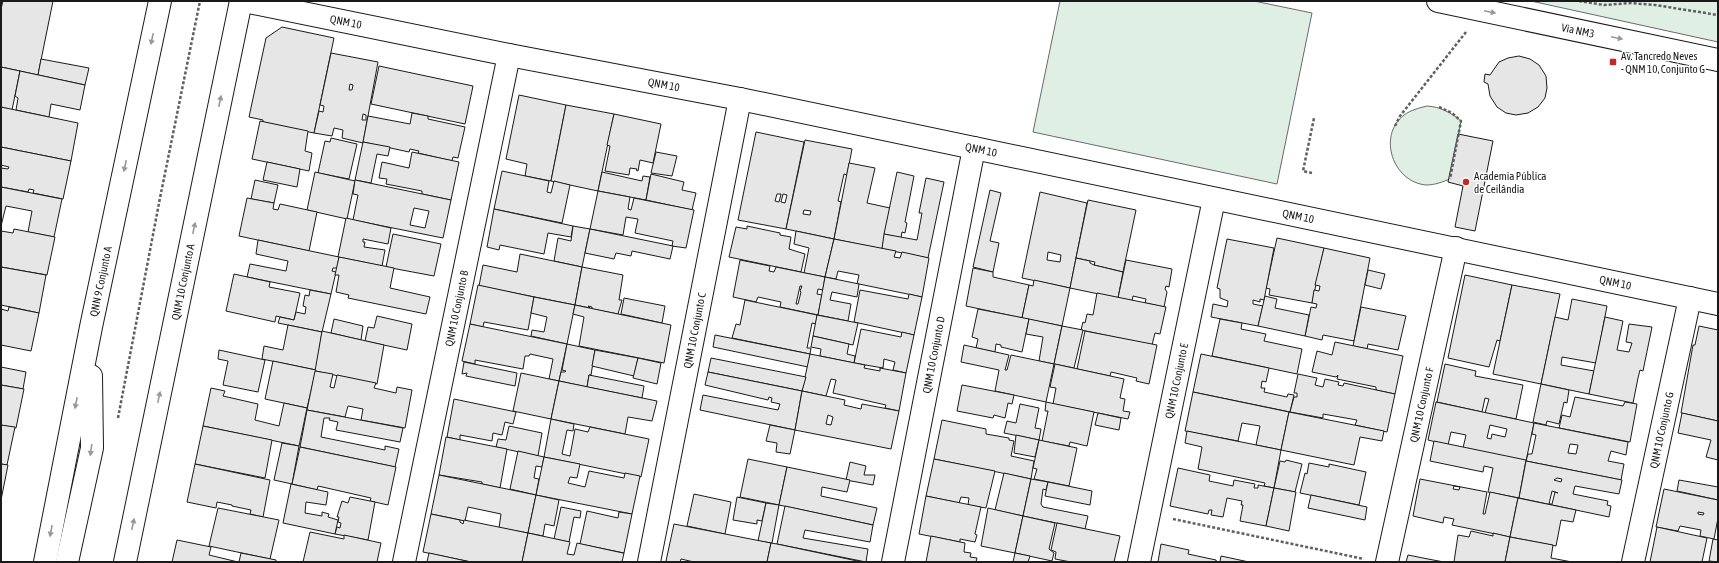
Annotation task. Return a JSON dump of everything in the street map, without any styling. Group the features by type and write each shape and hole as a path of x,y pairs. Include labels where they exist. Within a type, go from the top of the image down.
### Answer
{"street":[{"name":"QNN 9 Conjunto A","path":"45,562 91,327 160,1"},
{"name":"QNM 10","path":"242,1 510,55 740,99 1718,304"},
{"name":"QNM 10 Conjunto A","path":"125,562 242,1"},
{"name":"Via NM3","path":"1438,1 1718,60"},
{"name":"QNM 10 Conjunto B","path":"404,562 510,55"},
{"name":"QNM 10 Conjunto C","path":"649,562 740,99"},
{"name":"QNM 10 Conjunto D","path":"893,562 974,148"},
{"name":"QNM 10 Conjunto E","path":"1139,562 1214,199"},
{"name":"QNM 10 Conjunto F","path":"1387,562 1456,248"},
{"name":"QNM 10 Conjunto G","path":"1633,562 1690,298"},
{"path":"67,562 92,448 91,327"}],"path":[{"path":"117,423 160,198 200,1"},
{"path":"1579,1 1604,5 1631,3 1655,5 1718,15"},
{"path":"1395,126 1400,116 1468,29"},
{"path":"1440,107 1452,113 1461,121 1450,179"},
{"path":"1312,173 1303,171 1314,118"},
{"path":"1149,514 1365,559"}],"green space":[{"path":"1060,1 1254,1 1312,13 1277,184 1033,132"},
{"path":"1531,1 1718,1 1718,42"},
{"path":"1427,106 1445,110 1461,121 1450,179 1435,184 1426,185 1414,182 1405,176 1397,167 1392,157 1390,146 1391,134 1396,124 1404,115 1412,110"}],"building":[{"path":"3,1 53,1 38,75 1,67 1,9"},
{"path":"282,27 334,38 314,133 263,122 263,120 249,117 266,38"},
{"path":"331,53 378,62 363,143 342,138 343,130 334,128 332,136 314,133 319,111 323,112 324,106 320,105","holes":["350,84 353,85 352,90 349,90","363,114 366,115 366,120 362,120"]},
{"path":"1519,56 1530,59 1539,65 1546,76 1547,88 1545,98 1538,107 1528,113 1516,115 1506,113 1497,107 1490,96 1488,84 1484,82 1485,74 1490,75 1499,62 1508,58"},
{"path":"41,59 89,68 85,85 38,75"},
{"path":"379,66 473,86 465,124 371,104"},
{"path":"1,67 20,71 12,110 1,107"},
{"path":"20,71 85,85 80,110 51,104 49,117 16,110 18,98 15,96"},
{"path":"519,95 566,105 551,181 525,176 527,164 506,159"},
{"path":"566,105 614,114 598,191 551,181"},
{"path":"1,107 78,123 71,161 1,147"},
{"path":"412,113 428,116 428,119 465,127 458,158 453,157 452,161 418,153 419,151 410,149 409,152 363,142 368,116 410,124"},
{"path":"614,114 661,124 653,163 640,160 638,171 636,170 637,169 630,168 629,175 605,171 610,146 607,145"},
{"path":"260,121 308,131 305,151 312,153 309,171 252,159"},
{"path":"756,132 804,142 786,229 738,220","holes":["777,194 781,194 779,202 775,201","783,194 787,195 785,203 781,202"]},
{"name":"Academia Pública de Ceilândia","path":"1458,134 1493,141 1475,231 1455,227 1463,186 1448,182"},
{"path":"331,138 357,144 349,179 318,173 325,141 330,142"},
{"path":"805,140 852,149 847,175 844,174 838,201 841,202 834,239 786,229","holes":["804,210 811,211 810,215 803,214"]},
{"path":"363,142 390,147 388,156 377,154 371,183 355,180"},
{"path":"1,147 71,161 63,199 33,193 34,190 29,189 28,192 1,187 1,168 8,169 9,167 1,165"},
{"path":"412,152 459,162 451,200 422,194 422,191 386,184 387,179 379,178 382,162 409,168"},
{"path":"656,152 677,156 672,176 651,173"},
{"path":"267,162 300,169 297,187 263,180"},
{"path":"849,163 875,168 867,203 890,208 882,249 834,239"},
{"path":"502,171 549,181 547,192 551,193 554,181 570,185 562,223 494,209"},
{"path":"315,172 355,181 347,219 307,210"},
{"path":"602,172 642,181 643,176 650,177 646,200 598,191"},
{"path":"897,172 914,176 905,222 907,223 905,233 902,232 901,238 884,234"},
{"path":"651,174 684,182 682,190 696,193 692,210 646,200"},
{"path":"926,178 944,182 928,258 882,249 884,234 917,240 922,213 919,213"},
{"path":"255,180 278,185 274,203 251,199"},
{"path":"355,180 451,200 443,238 353,220 358,195 353,194","holes":["414,208 429,211 425,228 410,225"]},
{"path":"1,187 62,199 54,237 28,232 32,211 6,206 1,226"},
{"path":"990,190 1001,193 990,241 999,243 993,272 973,267"},
{"path":"598,191 630,197 628,209 631,210 634,198 694,210 686,248 672,246 673,241 635,233 638,219 626,217 623,235 590,229"},
{"path":"1040,192 1087,203 1070,288 1022,278","holes":["1048,252 1061,255 1060,262 1047,260"]},
{"path":"247,198 274,203 273,209 278,210 280,204 317,212 309,251 239,236"},
{"path":"1088,200 1136,210 1123,272 1094,265 1095,262 1076,258"},
{"path":"494,209 573,226 571,237 548,233 544,254 500,245 499,250 487,247"},
{"path":"346,218 391,228 388,244 363,239 363,242 365,242 364,247 385,250 382,266 338,257"},
{"path":"573,226 590,229 582,267 554,261 558,238 571,241"},
{"path":"747,226 780,233 780,235 791,237 789,249 805,254 801,272 729,257 736,227 747,229"},
{"path":"14,229 55,237 47,275 1,267 1,231 13,233"},
{"path":"590,229 673,246 670,259 632,251 631,256 616,253 614,259 585,253"},
{"path":"796,231 834,239 825,277 804,273 809,248 794,244"},
{"path":"393,234 441,244 434,276 386,267"},
{"path":"1277,238 1324,248 1312,303 1269,295 1270,289 1266,288"},
{"path":"834,239 896,251 894,257 900,258 902,252 929,258 922,297 857,284 859,275 838,271 836,279 825,277"},
{"path":"1227,239 1274,248 1264,300 1260,299 1260,302 1253,300 1253,304 1263,306 1258,326 1211,317 1213,304 1227,307 1228,301 1220,298 1220,289 1217,288"},
{"path":"258,240 339,257 337,268 333,268 332,271 336,272 331,294 247,277 250,264 286,271 288,261 256,254"},
{"path":"1324,248 1370,258 1354,341 1323,335 1322,340 1305,336 1311,307 1316,308 1317,304 1312,303 1314,290 1319,291 1320,286 1315,285"},
{"path":"520,254 582,267 575,305 479,286 483,265 517,272"},
{"path":"339,257 394,268 390,288 430,297 426,314 348,298 349,295 336,292 339,275 335,275"},
{"path":"1076,258 1090,261 1090,263 1094,265 1123,272 1118,298 1070,288"},
{"path":"740,260 770,266 769,271 774,272 776,267 825,277 823,290 818,289 817,294 822,295 818,315 780,307 781,302 758,297 756,302 733,297","holes":["800,286 802,286 798,304 796,304"]},
{"path":"1126,260 1172,269 1169,287 1166,286 1165,289 1167,292 1164,307 1145,303 1146,299 1133,296 1132,301 1118,298"},
{"path":"1,267 46,275 39,313 1,305"},
{"path":"582,267 623,275 619,300 622,300 618,314 592,309 592,307 588,306 590,308 575,305"},
{"path":"973,268 993,272 993,277 1029,285 1022,318 966,306"},
{"path":"1368,270 1385,274 1381,289 1365,285"},
{"path":"234,274 270,282 269,287 300,293 294,320 276,316 275,322 226,311"},
{"path":"1465,275 1512,285 1500,341 1497,340 1489,367 1448,358"},
{"path":"825,277 859,284 857,297 832,292 830,300 851,304 848,321 818,315"},
{"path":"1034,280 1070,288 1062,326 1022,318 1029,285 1033,286"},
{"path":"478,285 534,297 528,330 484,322 483,327 470,324"},
{"path":"1512,285 1560,294 1541,384 1493,374"},
{"path":"310,290 331,294 322,332 278,323 280,317 294,320 296,312 305,314 306,307 303,306 305,295 309,296"},
{"path":"860,290 908,299 909,294 922,297 914,335 854,322"},
{"path":"1097,293 1166,307 1160,334 1155,333 1152,345 1081,330 1083,322 1085,323 1087,314 1093,315"},
{"path":"1265,296 1277,299 1275,308 1309,315 1305,336 1258,326"},
{"path":"534,297 575,305 567,344 531,336 532,330 544,332 547,317 531,313"},
{"path":"624,298 665,306 662,323 621,314"},
{"path":"1572,299 1607,306 1596,363 1562,357 1561,365 1594,371 1589,394 1541,384 1555,317 1568,320"},
{"path":"745,300 817,315 816,324 812,323 807,348 811,348 810,354 732,338 736,324 740,325"},
{"path":"575,305 671,325 664,363 579,346 584,317 573,314"},
{"path":"9,307 39,313 31,351 1,345 1,309 8,311"},
{"path":"1361,307 1406,316 1398,350 1368,344 1367,349 1353,346"},
{"path":"978,309 1029,319 1022,352 1001,347 1001,345 996,344 995,352 976,348 978,339 972,337"},
{"path":"817,315 858,323 853,345 813,336"},
{"path":"377,316 412,324 407,350 365,341 368,327 374,328"},
{"path":"1605,317 1623,321 1617,350 1629,352 1632,343 1626,342 1629,324 1652,327 1643,371 1640,370 1633,403 1589,394"},
{"path":"334,319 363,326 361,340 331,333"},
{"path":"1029,319 1062,326 1054,364 1039,361 1043,337 1026,334"},
{"path":"1220,319 1242,323 1241,329 1266,334 1264,341 1302,349 1297,374 1212,356"},
{"path":"470,324 567,344 559,381 549,379 553,359 530,354 529,356 525,356 523,369 475,360 475,364 462,361"},
{"path":"288,325 322,332 316,370 262,359 264,346 283,350"},
{"path":"1062,326 1083,330 1074,368 1054,364"},
{"path":"1699,326 1718,330 1718,421 1681,413 1693,345 1695,345"},
{"path":"861,329 901,337 902,332 914,335 906,373 893,370 895,362 884,359 883,368 854,363"},
{"path":"322,331 384,345 377,384 315,371"},
{"path":"1085,331 1157,345 1149,384 1136,381 1137,378 1111,372 1110,376 1077,369"},
{"path":"715,335 810,354 808,367 713,347"},
{"path":"813,336 849,344 847,354 855,356 854,363 820,356 821,349 811,347"},
{"path":"1335,342 1403,356 1395,394 1376,390 1376,387 1337,379 1338,375 1336,377 1312,372 1317,351 1332,355"},
{"path":"567,344 595,350 591,375 589,375 587,387 559,381 561,372 566,371 562,370"},
{"path":"964,345 1009,355 1005,370 1007,370 1011,355 1054,364 1046,402 995,391 999,370 961,362"},
{"path":"219,350 265,360 258,392 223,385 228,361 218,359"},
{"path":"595,350 638,358 634,376 592,366"},
{"path":"810,354 865,365 864,368 880,371 880,368 906,373 899,411 885,408 886,405 833,393 836,380 831,379 826,396 802,391"},
{"path":"1201,354 1269,368 1266,382 1262,381 1261,388 1265,388 1264,392 1287,397 1288,394 1294,395 1290,412 1193,392"},
{"path":"638,358 661,363 657,384 633,378"},
{"path":"711,358 806,377 802,391 708,372"},
{"path":"273,361 316,370 307,408 265,399"},
{"path":"464,362 517,373 515,386 466,376 467,373 462,374"},
{"path":"1055,364 1124,379 1120,398 1125,399 1123,411 1130,412 1128,419 1053,404 1056,388 1050,387"},
{"path":"1445,364 1476,371 1475,376 1523,385 1516,419 1485,413 1489,399 1485,398 1482,412 1437,402"},
{"path":"1,367 26,372 23,389 1,385"},
{"path":"315,371 333,374 330,387 334,388 337,375 376,383 374,388 396,393 397,387 412,390 405,428 361,420 363,409 348,406 345,417 307,410"},
{"path":"708,372 802,391 795,430 700,410 703,395 778,410 780,404 771,402 772,398 769,397 768,400 705,385"},
{"path":"521,373 559,381 551,419 513,411"},
{"path":"1298,374 1317,378 1315,385 1323,387 1325,379 1339,382 1338,385 1343,386 1344,383 1395,394 1387,432 1355,425 1357,420 1323,414 1323,418 1290,412 1294,397 1297,397 1297,393 1294,393"},
{"path":"589,375 644,386 642,398 587,387"},
{"path":"559,381 657,401 652,421 628,417 625,434 551,419"},
{"path":"1541,384 1569,390 1567,403 1564,402 1559,424 1547,421 1546,425 1533,422"},
{"path":"1,385 24,389 16,428 1,425"},
{"path":"962,385 1014,395 1012,404 1008,403 1005,418 994,415 993,418 957,411"},
{"path":"211,388 225,391 223,396 258,404 255,420 279,426 284,403 307,408 299,446 203,426"},
{"path":"802,391 845,400 844,405 861,409 862,404 899,411 891,449 795,430","holes":["828,415 833,417 831,425 826,424"]},
{"path":"1193,392 1289,412 1281,450 1256,445 1260,426 1242,423 1238,441 1185,431"},
{"path":"1575,397 1623,406 1625,402 1637,404 1630,442 1559,428 1562,415 1570,417"},
{"path":"454,399 516,412 513,424 505,422 502,435 493,433 492,441 460,435 460,440 447,437"},
{"path":"1046,402 1094,412 1087,446 1070,442 1069,446 1042,441 1048,411 1045,411"},
{"path":"1436,402 1534,423 1526,461 1463,448 1466,435 1451,432 1448,445 1428,440","holes":["1490,425 1507,429 1505,437 1492,434 1491,439 1487,438"]},
{"path":"1020,404 1039,408 1035,428 1041,429 1039,440 1004,433 1007,421 1016,423"},
{"path":"307,410 403,428 400,442 336,430 338,422 329,420 330,418 324,418 321,437 385,450 385,446 399,449 395,467 300,447"},
{"path":"1289,412 1384,431 1382,441 1360,437 1354,465 1281,450"},
{"path":"1098,413 1121,418 1119,430 1095,425"},
{"path":"1682,413 1718,421 1718,460 1706,457 1711,440 1678,433"},
{"path":"551,419 574,424 573,431 567,430 562,454 570,456 575,429 588,432 590,427 649,439 641,477 544,457"},
{"path":"942,420 986,429 986,434 1009,438 1009,440 1014,441 1011,456 1034,461 1031,479 934,459"},
{"path":"1534,423 1628,442 1626,455 1611,451 1608,461 1624,464 1621,480 1526,461 1528,454 1532,454 1536,435 1532,434","holes":["1570,444 1578,445 1576,454 1568,453"]},
{"path":"1,425 15,427 7,465 1,464"},
{"path":"770,425 795,430 790,454 776,452 777,443 766,441"},
{"path":"203,426 272,440 265,478 195,464"},
{"path":"509,426 542,433 538,456 496,447 498,439 506,440"},
{"path":"1187,431 1281,450 1274,488 1264,486 1265,483 1198,469 1202,447 1185,443"},
{"path":"1016,435 1039,440 1035,457 1014,453"},
{"path":"446,437 507,449 500,488 482,484 482,482 439,475"},
{"path":"1039,440 1077,448 1069,486 1034,479 1037,469 1033,468"},
{"path":"1434,441 1526,460 1519,498 1488,492 1493,468 1484,466 1483,472 1430,461"},
{"path":"282,443 299,446 292,484 274,480"},
{"path":"300,447 396,467 388,505 370,501 371,498 318,486 317,490 292,484"},
{"path":"518,451 544,457 542,467 536,466 534,478 539,479 536,495 510,489"},
{"path":"544,457 580,464 577,478 570,477 568,483 585,487 589,471 624,478 625,473 640,476 632,514 536,495"},
{"path":"748,459 787,467 779,505 740,497"},
{"path":"934,459 995,471 986,508 968,505 969,498 961,497 959,503 926,496"},
{"path":"1286,460 1302,464 1295,492 1274,488 1280,461 1285,462"},
{"path":"1526,461 1622,480 1619,494 1575,486 1573,494 1608,501 1607,505 1611,506 1609,517 1519,498","holes":["1557,478 1562,479 1561,482 1554,480","1552,491 1555,492 1552,504 1549,504"]},
{"path":"850,462 866,466 864,475 875,475 873,485 846,480"},
{"path":"1309,463 1329,467 1329,464 1366,472 1359,505 1300,493 1305,473 1307,474"},
{"path":"1,464 8,465 1,500"},
{"path":"195,464 270,480 263,517 250,514 251,510 217,502 216,508 187,502"},
{"path":"787,467 850,480 847,492 822,487 821,496 877,508 873,525 779,505"},
{"path":"1178,468 1210,475 1209,481 1233,486 1234,480 1255,484 1254,488 1258,488 1258,485 1274,488 1266,526 1240,521 1243,505 1241,505 1242,501 1227,498 1223,517 1211,515 1212,510 1209,510 1208,514 1170,506"},
{"path":"1004,473 1031,479 1023,516 995,510"},
{"path":"439,475 536,495 528,533 499,528 501,514 468,507 465,521 431,514"},
{"path":"1031,479 1048,482 1046,490 1043,489 1041,504 1043,507 1088,516 1085,529 1023,516"},
{"path":"1420,479 1487,492 1483,514 1485,514 1490,492 1518,498 1510,537 1452,525 1454,519 1444,517 1443,523 1413,516","holes":["1454,486 1460,487 1459,490 1453,489"]},
{"path":"1679,480 1718,487 1718,500 1677,491"},
{"path":"1048,482 1092,491 1090,505 1045,496"},
{"path":"291,484 328,492 326,505 306,502 305,513 322,516 322,512 329,514 328,517 338,520 335,534 283,523"},
{"path":"1274,488 1296,492 1289,531 1266,526"},
{"path":"1664,489 1718,500 1718,518 1714,539 1700,536 1701,530 1680,526 1678,531 1656,527","holes":["1698,512 1704,513 1703,515 1698,514"]},
{"path":"694,494 731,502 725,534 687,526"},
{"path":"536,495 559,500 554,526 545,524 543,536 528,533"},
{"path":"1311,495 1367,507 1365,520 1308,508"},
{"path":"926,496 981,507 975,534 977,535 975,542 960,539 960,542 919,534"},
{"path":"350,497 375,502 368,540 335,534 337,527 340,528 341,523 338,522 339,517 337,517 342,501 348,503"},
{"path":"737,497 766,503 762,521 757,520 757,524 733,520"},
{"path":"1518,498 1576,510 1573,522 1561,520 1556,546 1510,537"},
{"path":"766,503 779,505 772,543 758,541"},
{"path":"785,506 873,525 870,542 805,530 803,538 868,549 866,562 777,544"},
{"path":"561,507 581,511 580,518 574,517 569,542 554,539"},
{"path":"218,508 279,520 270,559 209,546"},
{"path":"988,508 1023,516 1015,553 981,546"},
{"path":"587,511 618,518 619,512 632,514 624,553 580,544"},
{"path":"431,514 460,520 463,524 464,520 528,533 522,562 471,562 423,552"},
{"path":"1023,516 1055,523 1049,549 1054,553 1052,561 1015,553"},
{"path":"1057,523 1120,536 1114,562 1071,562 1055,559 1056,552 1051,550"},
{"path":"674,524 771,543 767,562 694,562 681,559 680,562 668,562 666,561"},
{"path":"1657,527 1707,538 1702,562 1650,562"},
{"path":"1471,531 1493,536 1493,533 1510,537 1505,562 1454,562 1458,535 1469,537"},
{"path":"310,532 344,539 344,535 381,543 377,562 303,562"},
{"path":"528,533 570,542 567,554 574,555 577,543 624,553 622,562 522,562"},
{"path":"931,536 965,543 964,552 971,553 970,557 977,558 976,562 926,562"},
{"path":"1510,537 1553,545 1551,558 1572,562 1505,562"},
{"path":"1713,539 1718,540 1718,562 1709,561"},
{"path":"177,540 211,547 209,555 238,562 172,562"},
{"path":"771,543 777,544 862,562 767,562"},
{"path":"1161,544 1189,550 1188,554 1219,562 1158,562"},
{"path":"241,553 276,560 276,562 239,562"},
{"path":"429,553 471,562 427,562"},
{"path":"1015,553 1030,556 1028,562 1013,562"},
{"path":"1408,555 1428,559 1444,562 1406,562"},
{"path":"1221,556 1249,562 1220,562"}],"place":[{"name":"Av. Tancredo Neves - QNM 10, Conjunto G","path":"1613,62"},
{"name":"Academia Pública de Ceilândia","path":"1466,182"}]}
